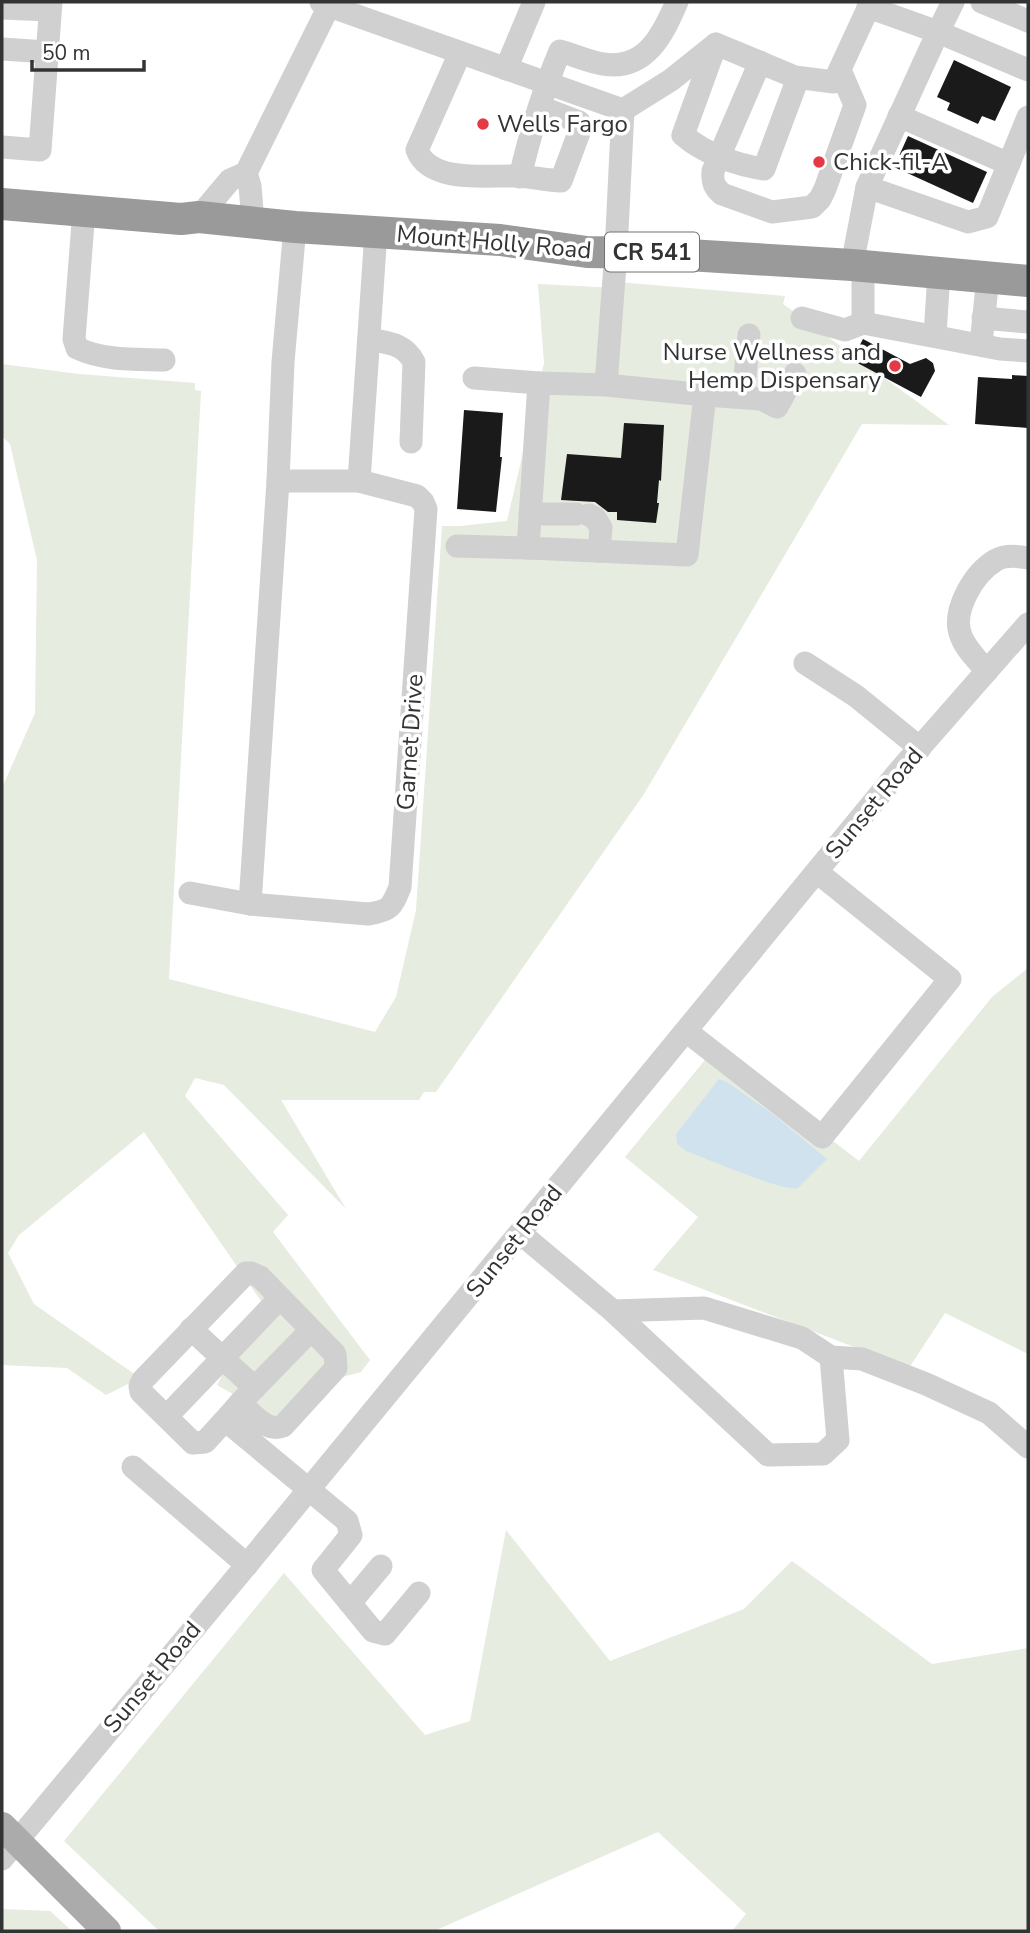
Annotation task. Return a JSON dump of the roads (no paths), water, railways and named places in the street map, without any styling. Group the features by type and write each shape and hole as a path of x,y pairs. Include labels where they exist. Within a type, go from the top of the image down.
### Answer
{"highway":[{"name":"Mount Holly Road","path":"2,204 500,240 587,252 616,251 858,266 1028,281"}],"main road":[{"path":"7,1842 107,1931"}],"street":[{"path":"506,69 534,2"},
{"path":"520,177 546,83 560,51 603,65 638,59 651,49 664,33 677,2"},
{"path":"863,323 858,266 867,187 953,2"},
{"path":"982,2 1028,21"},
{"path":"199,217 230,180 246,173 326,3 623,110"},
{"path":"716,44 798,78 834,82 869,4 1028,70"},
{"path":"2,8 50,6 40,150 2,147"},
{"path":"623,110 671,80 716,44"},
{"path":"716,44 684,135 695,145 720,156 746,166 764,169 798,78"},
{"path":"2,49 47,52"},
{"path":"460,53 417,150 421,159 446,173 561,181 580,130 579,122 540,107"},
{"path":"760,62 712,180 715,188 722,194 772,212 812,207 825,189 854,112 853,97 840,70"},
{"path":"606,385 623,110"},
{"path":"899,116 1009,164"},
{"path":"867,187 968,222 987,217 1028,117"},
{"path":"246,173 250,186 253,222"},
{"path":"84,211 74,339 77,348 105,357 164,360"},
{"path":"250,904 285,335 295,227"},
{"path":"359,481 376,232"},
{"path":"935,335 939,273"},
{"path":"981,344 988,277"},
{"path":"802,318 845,330 863,323 1000,349 1028,351"},
{"path":"983,318 1028,322"},
{"path":"743,397 749,335"},
{"path":"369,340 401,346 414,362 411,442"},
{"path":"474,378 606,385 743,397 761,399 777,407 794,374"},
{"path":"528,548 539,383"},
{"path":"457,546 687,555 705,395"},
{"name":"Garnet Drive","path":"190,893 250,904 368,914 386,910 393,904 400,887 426,509 416,496 359,481 278,481"},
{"path":"530,514 582,515 595,518 601,528 598,551"},
{"path":"987,671 971,653 960,634 958,617 961,601 982,573 997,559 1014,556 1028,558"},
{"name":"Sunset Road","path":"7,1842 247,1565 817,872 1028,624"},
{"path":"805,663 856,696 920,748"},
{"path":"686,1031 822,1137 950,979 817,872"},
{"path":"520,1233 613,1311 768,1455 823,1454 838,1440 831,1357"},
{"path":"240,1404 270,1428 283,1426 336,1368 335,1354 311,1329 280,1298 260,1277 251,1273 246,1273 139,1386 193,1443 201,1444 311,1329"},
{"path":"167,1416 280,1298"},
{"path":"613,1311 704,1308 802,1338 831,1357 862,1359 989,1413 1028,1447"},
{"path":"191,1329 222,1358 240,1404 309,1490 347,1521 351,1535 323,1570 373,1631 385,1634 419,1593"},
{"path":"133,1467 247,1565"},
{"path":"350,1603 381,1566"}],"water":[{"path":"719,1079 774,1115 827,1159 798,1188 777,1185 744,1174 686,1151 677,1144 676,1134"}],"place":[{"name":"Wells Fargo","path":"483,124"},
{"name":"Chick-fil-A","path":"819,162"},
{"name":"Nurse Wellness and Hemp Dispensary","path":"895,366"}]}
